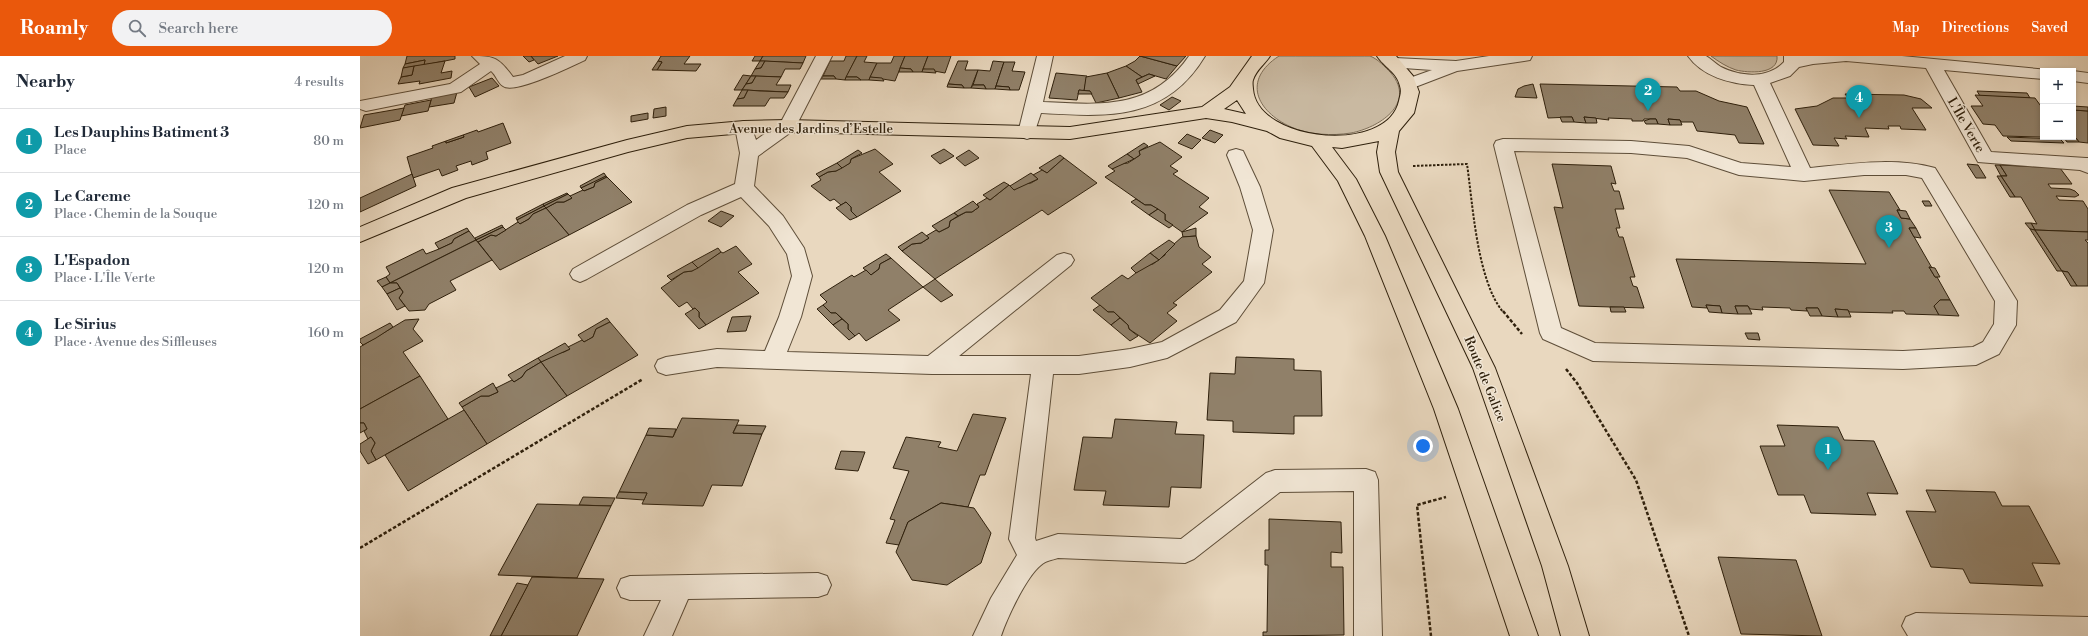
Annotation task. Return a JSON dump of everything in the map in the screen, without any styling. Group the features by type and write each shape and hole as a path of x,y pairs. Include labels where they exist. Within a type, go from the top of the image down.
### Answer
{"main road":[{"name":"Avenue des Jardins d’Estelle","path":"360,235 459,193 627,146 687,132 744,127 788,126 1070,134 1206,112 1226,102 1244,81 1254,58"},
{"path":"1244,81 1247,104 1267,125 1291,137 1319,143 1345,143 1370,138 1390,128 1404,115 1411,100 1410,84 1390,59"},
{"name":"Avenue des Jardins d’Estelle","path":"1206,112 1232,116 1267,125"},
{"name":"Route de Galice","path":"1390,128 1386,152 1389,172 1484,368 1555,566 1575,636"},
{"path":"1319,143 1346,178 1375,236 1446,409 1524,636"}],"street":[{"path":"366,105 455,88 486,60 499,69 509,83 528,79 579,56"},
{"path":"749,153 788,126 824,56"},
{"path":"1027,133 1045,56"},
{"path":"1032,107 1102,109 1125,107 1145,102 1163,92 1178,80 1197,56"},
{"path":"1410,84 1456,66 1524,56"},
{"path":"1679,56 1698,58 1709,67 1734,77 1760,80 1776,78 1788,72 1793,60 1847,56 2040,74"},
{"path":"2044,56 2053,68"},
{"path":"1390,59 1456,66"},
{"name":"L'Île Verte","path":"1931,63 1986,158 2086,164 2088,167"},
{"path":"2076,76 2088,78"},
{"path":"1760,80 1804,175"},
{"path":"744,127 749,153 744,188"},
{"path":"1503,145 1631,147 1689,152 1739,169 1804,175 1864,169 1906,169 1928,173 2006,301 2005,325 1991,348 1976,356 1902,360 1593,352 1551,333 1503,145"},
{"path":"666,366 717,358 866,364 1079,365 1130,358 1167,349 1228,316 1254,283 1263,230 1250,188 1236,155"},
{"path":"580,274 694,210 744,188"},
{"path":"744,188 776,221 797,253 802,276 790,317 772,360"},
{"path":"932,365 1064,260"},
{"path":"1031,557 1022,539 1043,364"},
{"path":"987,636 989,628 1011,588 1031,557 1044,550 1058,546 1185,551 1275,481 1366,480 1368,636"},
{"path":"630,588 818,585"},
{"path":"658,636 680,587"},
{"path":"1916,626 2088,630"}],"path":[{"path":"1389,172 1414,166 1467,164 1484,274 1497,304 1526,339"},
{"path":"360,548 666,366"},
{"path":"1562,366 1568,370 1577,383 1636,480 1689,636"},
{"path":"1431,636 1417,505 1474,490"}],"shaded area":[{"path":"1279,56 1373,57 1391,73 1398,84 1400,95 1397,104 1391,113 1382,120 1372,126 1351,133 1321,134 1298,130 1269,113 1262,104 1258,94 1257,85 1260,75 1267,65"},
{"path":"1711,56 1777,56 1773,67 1768,70 1748,72 1729,67"}],"building":[{"path":"407,56 455,56 455,59 424,65 425,60 405,64"},
{"path":"523,56 531,56 534,60 529,62"},
{"path":"531,56 558,56 538,64"},
{"path":"661,56 690,56 684,64 701,64 696,71 657,70 662,62 658,61"},
{"path":"755,56 763,56 760,61 752,61"},
{"path":"763,56 806,56 803,63 760,61"},
{"path":"846,56 857,56 845,80 836,79 834,76 823,76 830,61 844,61"},
{"path":"857,56 867,56 864,62 877,63 869,80 861,80 857,77 846,77"},
{"path":"894,56 905,56 895,81 870,77 877,63 891,63"},
{"path":"905,56 928,56 922,72 913,72 911,69 900,68"},
{"path":"928,56 951,56 945,73 923,69"},
{"path":"1140,56 1177,66 1166,79 1149,74 1142,77 1126,66"},
{"path":"1140,56 1186,56 1177,66"},
{"path":"425,60 424,65 403,68 405,64"},
{"path":"445,61 441,73 452,71 451,78 419,84 420,81 398,84 401,77 412,75 414,66"},
{"path":"658,61 662,62 657,70 652,70"},
{"path":"760,61 765,61 761,68 755,69"},
{"path":"765,61 803,63 800,69 785,69 781,77 751,76 755,69 761,68"},
{"path":"958,61 968,61 965,70 978,70 971,88 964,88 962,85 948,84"},
{"path":"993,61 1004,62 995,89 986,89 984,85 973,85 978,70 990,71"},
{"path":"1004,62 1015,62 1012,71 1025,72 1019,90 1010,90 1009,87 996,86"},
{"path":"414,66 412,75 401,77 403,68"},
{"path":"1126,66 1142,77 1136,80 1142,92 1119,98 1107,73"},
{"path":"900,68 911,69 913,72 899,72"},
{"path":"923,69 934,69 936,73 922,72"},
{"path":"1056,73 1087,76 1084,91 1079,90 1077,100 1049,98"},
{"path":"1107,73 1119,98 1096,103 1090,91 1084,91 1086,77"},
{"path":"1149,74 1155,76 1138,84 1136,80"},
{"path":"743,75 751,76 742,90 734,90"},
{"path":"751,76 756,76 752,83 746,84"},
{"path":"756,76 781,77 776,85 791,85 788,92 742,90 746,84 752,83"},
{"path":"823,76 834,76 836,79 821,79"},
{"path":"846,77 857,77 861,80 845,80"},
{"path":"870,77 882,78 884,81 869,80"},
{"path":"492,78 499,86 475,97 469,87"},
{"path":"948,84 962,85 964,88 947,87"},
{"path":"1533,84 1537,98 1515,97 1518,89"},
{"path":"1540,84 1677,87 1680,91 1696,91 1719,101 1747,107 1764,144 1739,143 1735,135 1697,131 1693,122 1681,122 1680,120 1668,119 1670,125 1658,124 1656,119 1632,121 1632,119 1608,118 1609,120 1584,117 1586,123 1574,122 1572,117 1548,118"},
{"path":"973,85 984,85 986,89 971,88"},
{"path":"996,86 1009,87 1010,90 995,89"},
{"path":"742,90 748,90 744,98 737,99"},
{"path":"748,90 788,92 784,98 770,98 765,106 733,106 737,99 744,98"},
{"path":"1079,90 1090,91 1092,94 1078,94"},
{"path":"1977,91 2027,93 2030,98 1980,96"},
{"path":"457,92 454,103 429,107 432,97"},
{"path":"1845,94 1904,95 1921,99 1932,108 1912,108 1926,130 1901,129 1900,126 1888,126 1889,129 1865,128 1869,137 1845,136 1847,139 1834,138 1839,146 1813,145 1795,109 1817,106 1833,98 1848,98"},
{"path":"1975,95 2035,98 2040,105 2040,137 2003,136 1995,125 1983,124 1971,106 1983,106"},
{"path":"1172,97 1181,101 1169,110 1160,105"},
{"path":"431,100 428,111 401,116 405,105"},
{"path":"2076,106 2088,107 2088,111 2076,110"},
{"path":"666,107 666,116 653,118 654,109"},
{"path":"404,108 400,120 360,128 364,115"},
{"path":"2076,110 2088,111 2088,143 2079,142 2076,138"},
{"path":"648,113 648,119 631,122 631,116"},
{"path":"1560,117 1572,117 1574,122 1562,122"},
{"path":"1584,117 1596,118 1597,123 1586,123"},
{"path":"1656,119 1658,124 1646,124 1644,121"},
{"path":"1668,119 1680,120 1682,125 1670,125"},
{"path":"503,123 511,143 486,152 488,159 472,165 471,161 456,166 458,170 442,176 439,169 413,178 407,157 433,148 432,146 446,141 446,143 464,137 463,135 477,130 478,132"},
{"path":"1210,130 1223,135 1215,143 1202,138"},
{"path":"1187,134 1201,140 1192,149 1178,143"},
{"path":"463,135 464,137 446,143 446,141"},
{"path":"2007,137 2061,140 2064,143 2011,141"},
{"path":"2076,138 2079,142 2067,142 2066,140 2076,140"},
{"path":"1160,142 1182,157 1170,166 1178,171 1173,174 1209,198 1199,207 1208,213 1182,232 1165,220 1165,214 1151,205 1145,205 1105,177 1115,171 1112,169 1120,164 1128,163 1140,155 1139,151"},
{"path":"1144,143 1148,146 1139,151 1140,155 1134,159 1127,154"},
{"path":"875,149 893,164 879,172 901,191 857,217 851,211 851,207 846,202 841,205 834,199 830,201 811,186 821,180 819,177 828,172 836,171 850,163 851,159"},
{"path":"944,149 954,156 940,164 931,156"},
{"path":"858,150 862,153 851,159 850,163 842,168 837,163"},
{"path":"969,150 979,158 965,166 956,158"},
{"path":"1127,154 1134,159 1112,169 1108,166"},
{"path":"1060,155 1064,158 1047,173 1039,168"},
{"path":"1064,158 1097,183 1048,215 1042,210 935,279 902,251 912,244 921,243 929,238 926,236 936,230 939,232 949,227 950,221 966,212 972,212 979,207 977,204 987,198 990,200 1009,185 1014,190 1023,184 1031,183 1038,179 1033,175 1042,170 1047,173"},
{"path":"837,163 842,168 836,171 828,172 819,177 816,174"},
{"path":"1552,164 1611,166 1616,184 1611,183 1614,191 1619,191 1624,209 1615,209 1620,228 1616,228 1619,237 1623,237 1635,277 1630,277 1633,286 1637,287 1644,308 1579,306 1554,207 1563,208"},
{"path":"1967,164 1978,165 1986,178 1976,178"},
{"path":"1995,165 2000,165 2007,176 2001,176"},
{"path":"2000,165 2060,168 2072,184 2048,184 2051,188 2070,189 2079,195 2075,197 2056,196 2059,200 2083,201 2088,209 2088,232 2035,230 2031,223 2037,224 2021,197 2015,197 2001,176 2007,176"},
{"path":"604,173 606,176 581,188 580,186"},
{"path":"1031,173 1038,179 1014,190 1010,186"},
{"path":"412,174 416,186 360,212 360,198"},
{"path":"606,176 607,177 595,183 594,187 584,191 581,188"},
{"path":"1997,176 2001,176 2015,197 2010,197"},
{"path":"607,177 632,202 569,235 546,208 557,202 564,202 572,198 570,196 594,187 595,183"},
{"path":"1004,182 1009,185 990,200 983,195"},
{"path":"1829,190 1889,192 1900,210 1897,210 1901,218 1910,219 1916,228 1909,228 1932,268 1929,267 1935,277 1937,277 1950,300 1940,300 1934,306 1939,315 1906,314 1904,311 1892,311 1893,313 1849,312 1848,310 1835,309 1838,317 1822,316 1818,308 1806,308 1807,311 1791,310 1790,308 1762,307 1763,310 1750,309 1748,306 1735,306 1738,314 1722,313 1720,306 1706,305 1707,308 1692,307 1676,259 1866,264"},
{"path":"567,193 568,194 544,206 543,204"},
{"path":"568,194 572,198 564,202 557,202 546,208 544,206"},
{"path":"1136,199 1145,205 1151,205 1158,209 1149,215 1131,202"},
{"path":"973,201 979,207 972,212 966,212 958,216 954,213"},
{"path":"1922,201 1929,201 1932,206 1925,206"},
{"path":"846,202 851,207 851,211 857,217 850,220 836,208"},
{"path":"543,204 544,206 517,220 516,218"},
{"path":"544,206 546,208 533,214 529,219 520,224 518,222 517,220"},
{"path":"546,208 569,235 500,270 478,242 491,235 496,236 518,222 520,224 529,219 533,214"},
{"path":"1158,209 1165,214 1165,220 1173,225 1169,228 1149,215"},
{"path":"1897,210 1906,211 1910,219 1901,218"},
{"path":"721,211 734,216 721,227 708,221"},
{"path":"954,213 958,216 950,221 949,227 939,232 932,226"},
{"path":"2025,223 2031,223 2035,230 2030,229"},
{"path":"502,225 503,227 476,240 475,238"},
{"path":"503,227 506,230 496,236 491,235 478,242 476,240"},
{"path":"467,228 469,231 454,239 452,243 439,249 435,243"},
{"path":"1196,228 1196,236 1183,237 1182,232"},
{"path":"1909,228 1916,228 1921,238 1914,237"},
{"path":"2030,229 2035,230 2062,271 2057,271"},
{"path":"2035,230 2088,232 2088,240 2085,240 2088,243 2088,286 2077,286 2068,272 2062,271"},
{"path":"469,231 476,240 390,283 386,277 390,274 386,267 423,249 426,254 439,249 452,243 454,239"},
{"path":"922,232 929,238 921,243 912,244 902,251 898,247"},
{"path":"1196,236 1199,247 1211,257 1202,264 1212,272 1173,303 1177,305 1167,313 1177,321 1150,343 1129,329 1128,325 1114,312 1108,312 1091,298 1122,275 1128,279 1145,266 1153,264 1165,255 1166,251 1182,237"},
{"path":"476,240 492,260 450,281 456,290 429,304 425,310 409,311 399,298 403,292 397,283 390,283"},
{"path":"1169,240 1175,244 1159,260 1150,253"},
{"path":"736,246 752,264 738,272 759,293 706,325 699,317 699,312 695,308 693,309 687,302 679,307 661,288 684,272 692,271 721,252 723,253"},
{"path":"718,248 721,252 698,268 692,262"},
{"path":"1150,253 1159,260 1136,273 1131,268"},
{"path":"886,254 891,258 880,264 879,269 871,275 863,268"},
{"path":"891,258 923,287 888,310 900,320 866,341 859,333 855,336 848,329 848,324 836,313 831,313 823,305 827,302 820,295 852,275 854,277 866,270 871,275 879,269 880,264"},
{"path":"692,262 698,268 692,271 684,272 671,280 667,276"},
{"path":"1929,267 1935,268 1940,277 1935,277"},
{"path":"2062,271 2068,272 2077,286 2071,286"},
{"path":"386,277 390,283 382,287 377,281"},
{"path":"935,279 953,295 941,302 923,287"},
{"path":"390,283 397,283 400,288 387,294 382,287"},
{"path":"400,288 403,292 399,298 405,306 397,310 387,294"},
{"path":"1940,300 1950,300 1959,316 1939,315 1934,306"},
{"path":"823,305 831,313 836,313 842,319 833,325 817,309"},
{"path":"1100,305 1108,312 1114,312 1120,318 1111,325 1093,310"},
{"path":"1706,305 1720,306 1722,313 1709,312"},
{"path":"1735,306 1748,306 1752,314 1738,314"},
{"path":"1610,307 1624,307 1626,312 1611,312"},
{"path":"695,308 699,312 699,317 706,325 699,329 685,314"},
{"path":"1806,308 1818,308 1822,316 1810,316"},
{"path":"1835,309 1848,310 1851,317 1838,317"},
{"path":"751,316 746,331 727,332 732,317"},
{"path":"607,318 610,322 596,329 593,337 584,342 578,335"},
{"path":"1120,318 1128,325 1129,329 1138,336 1130,341 1111,325"},
{"path":"419,319 413,329 423,341 403,352 420,376 360,409 360,347 405,320"},
{"path":"842,319 848,324 848,329 855,336 849,340 833,325"},
{"path":"610,322 638,355 567,396 541,362 570,349 568,347 582,340 584,342 593,337 596,329"},
{"path":"390,323 393,327 376,338 363,345 360,342 360,339"},
{"path":"1745,333 1758,333 1760,340 1748,339"},
{"path":"565,343 570,349 541,362 538,358"},
{"path":"1236,357 1294,359 1294,370 1321,371 1322,416 1294,416 1294,434 1233,432 1233,421 1207,420 1210,373 1235,374"},
{"path":"538,358 541,362 526,371 522,377 514,382 508,375"},
{"path":"541,362 567,396 487,444 462,407 481,396 489,396 498,392 496,388 512,380 514,382 522,377 526,371"},
{"path":"420,376 448,419 376,460 371,451 375,443 371,437 368,439 364,431 367,429 364,423 360,423 360,409"},
{"path":"493,383 498,392 489,396 481,396 462,407 459,403"},
{"path":"464,410 487,444 408,491 385,455"},
{"path":"973,414 1006,418 985,475 980,475 968,507 941,503 908,522 899,545 886,543 895,520 890,519 909,471 893,468 906,437 941,442 938,447 957,451"},
{"path":"682,418 739,420 733,433 762,434 742,486 712,485 703,506 642,504 647,493 619,492 646,435 673,437"},
{"path":"1115,419 1177,422 1175,434 1204,435 1201,488 1171,487 1169,507 1103,505 1106,491 1074,490 1083,437 1112,438"},
{"path":"360,423 364,423 367,429 360,433"},
{"path":"737,425 766,426 762,434 733,433"},
{"path":"1777,425 1838,427 1844,440 1874,441 1898,494 1867,493 1876,515 1811,513 1804,495 1778,495 1760,446 1785,446"},
{"path":"649,428 676,429 673,437 646,435"},
{"path":"371,437 375,443 371,451 376,460 368,464 360,451 360,444"},
{"path":"841,451 865,452 858,471 835,469"},
{"path":"1926,490 1995,492 2002,506 2029,506 2060,564 2032,563 2043,586 1970,583 1963,569 1931,567 1906,511 1936,512"},
{"path":"619,492 647,493 644,500 616,498"},
{"path":"583,497 615,498 611,506 579,505"},
{"path":"941,503 974,508 991,533 981,563 947,585 912,580 896,552 908,522"},
{"path":"537,504 611,506 577,578 498,575"},
{"path":"1269,519 1341,522 1342,553 1331,552 1331,567 1343,567 1344,635 1263,636 1263,632 1267,632 1268,565 1265,565 1265,550 1269,550"},
{"path":"1718,557 1796,560 1822,636 1741,634"},
{"path":"532,577 604,579 577,636 501,636"},
{"path":"517,583 528,585 501,636 490,636"}],"place":[{"name":"Le Careme","path":"1648,111"},
{"name":"Le Sirius","path":"1859,118"},
{"name":"L'Espadon","path":"1889,248"},
{"name":"Les Dauphins Batiment 3","path":"1828,470"}]}
